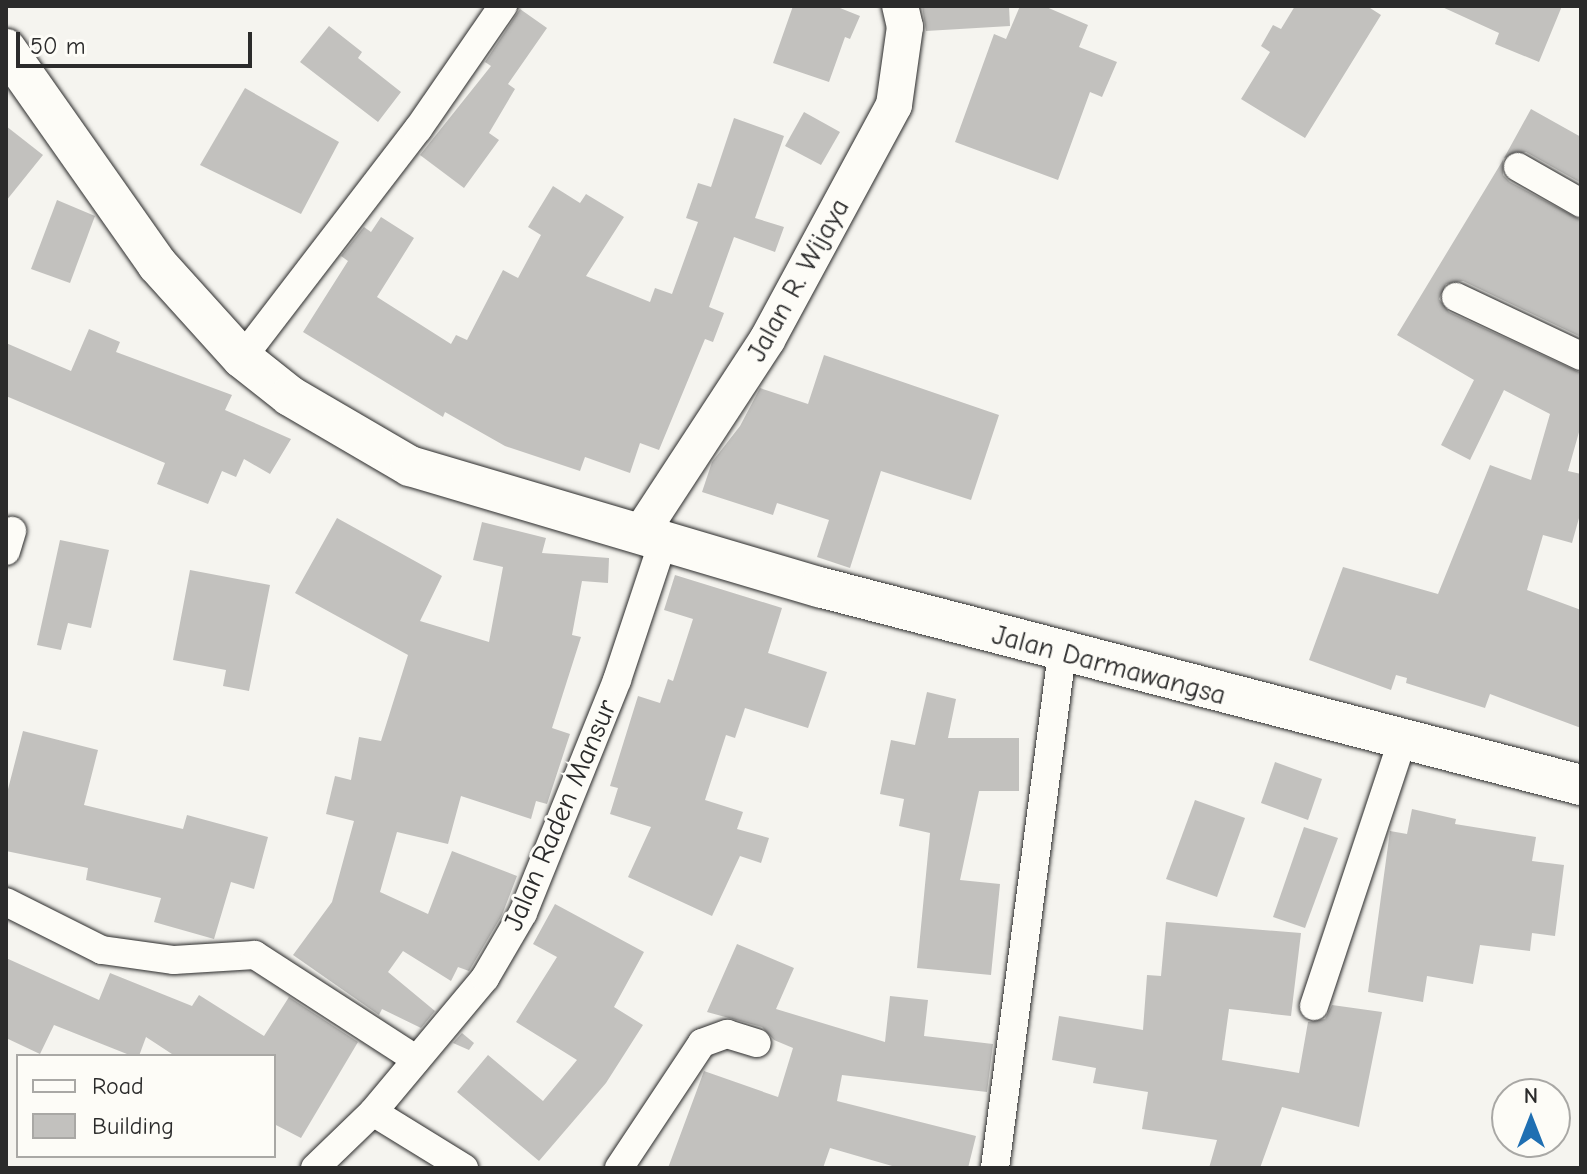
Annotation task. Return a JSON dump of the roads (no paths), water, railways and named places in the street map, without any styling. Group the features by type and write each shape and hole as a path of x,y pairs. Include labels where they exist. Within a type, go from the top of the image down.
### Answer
{"main road":[{"name":"Jalan Darmawangsa","path":"6,49 157,264 242,358 290,396 410,466 651,538 1062,653 1402,742 1577,775"}],"street":[{"path":"242,358 418,129 503,6"},
{"name":"Jalan R. Wijaya","path":"651,538 767,340 894,105 905,27 900,6"},
{"path":"1518,167 1581,203"},
{"path":"1456,297 1581,356"},
{"name":"Jalan Raden Mansur","path":"315,1168 373,1112 485,978 523,913 617,680 651,538"},
{"path":"995,1168 1062,653"},
{"path":"1314,1006 1402,742"},
{"path":"6,902 102,950 174,960 255,955 416,1059"},
{"path":"619,1168 702,1043 727,1034 757,1043"},
{"path":"373,1112 464,1168"}]}
